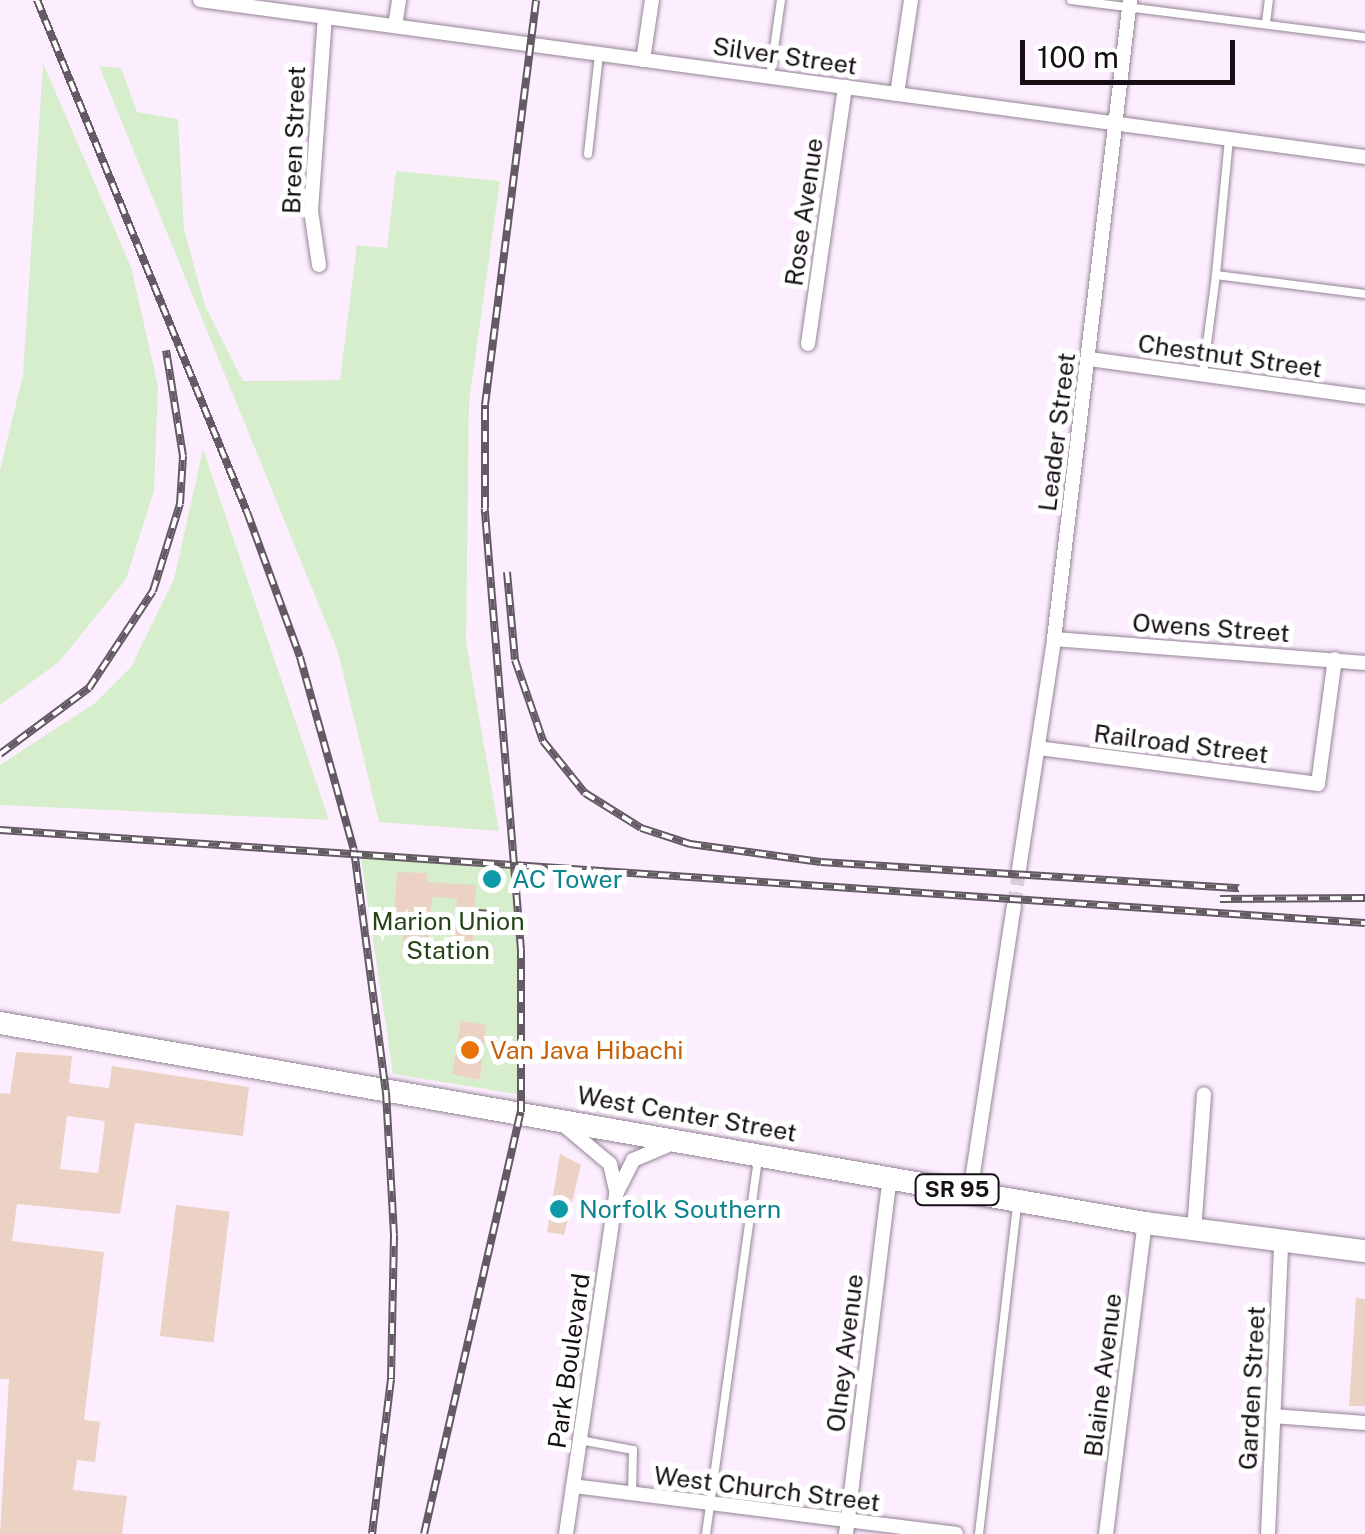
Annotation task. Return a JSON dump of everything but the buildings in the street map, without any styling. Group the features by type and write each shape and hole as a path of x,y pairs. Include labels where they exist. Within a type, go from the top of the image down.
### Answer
{"main road":[{"name":"West Center Street","path":"0,1023 1194,1231 1365,1251"}],"street":[{"name":"Silver Street","path":"200,0 1365,158"},
{"path":"395,26 399,0"},
{"path":"643,60 652,0"},
{"path":"897,94 911,0"},
{"name":"Leader Street","path":"1019,868 1054,639 1130,4"},
{"name":"Breen Street","path":"319,265 311,210 325,17"},
{"name":"Rose Avenue","path":"808,344 845,87"},
{"name":"Chestnut Street","path":"1089,359 1365,397"},
{"name":"Owens Street","path":"1054,639 1365,663"},
{"name":"Railroad Street","path":"1038,748 1318,784 1335,659"},
{"path":"970,1193 1014,906"},
{"path":"1194,1231 1204,1094"},
{"path":"550,1117 598,1150 610,1164 616,1194"},
{"name":"Park Boulevard","path":"566,1534 616,1194 622,1175 641,1154 688,1142"},
{"name":"Olney Avenue","path":"846,1528 890,1178"},
{"name":"Blaine Avenue","path":"1106,1534 1145,1222"},
{"name":"Garden Street","path":"1268,1534 1280,1244"},
{"path":"1273,1416 1365,1423"},
{"name":"West Church Street","path":"573,1486 846,1528 956,1534"}],"lane":[{"path":"770,77 781,0"},
{"path":"1071,0 1130,4 1365,37"},
{"path":"1266,23 1269,0"},
{"path":"588,154 599,54"},
{"path":"1203,375 1229,139"},
{"path":"1216,275 1365,294"},
{"path":"706,1534 758,1155"},
{"path":"979,1534 1018,1201"},
{"path":"580,1440 633,1450 632,1494"}],"green space":[{"path":"43,63 131,267 158,386 154,491 126,579 59,662 0,705 0,470 23,375"},
{"path":"99,66 121,68 137,112 178,119 184,229 205,306 243,381 340,380 357,245 387,248 396,171 500,181 469,402 466,642 499,831 379,822 338,652"},
{"path":"203,449 329,820 0,805 0,765 95,703 131,667 174,579"},
{"name":"Marion Union Station","path":"360,851 514,862 522,1095 393,1074"}],"tunnel":[{"path":"1014,906 1019,869"}],"railway":[{"path":"37,0 247,512 300,657 354,850 386,1092 394,1235 391,1379 372,1534"},
{"path":"424,1534 521,1112 521,950 485,508 485,405 536,0"},
{"path":"0,754 89,688 153,591 180,504 183,456 166,350"},
{"path":"507,572 515,660 543,741 585,793 641,828 690,844 821,862 1239,888"},
{"path":"0,830 1365,923"},
{"path":"1220,899 1365,898"},
{"path":"477,913 499,914"}],"place":[{"name":"AC Tower","path":"492,879"},
{"name":"Van Java Hibachi","path":"470,1050"},
{"name":"Norfolk Southern","path":"559,1209"}]}
